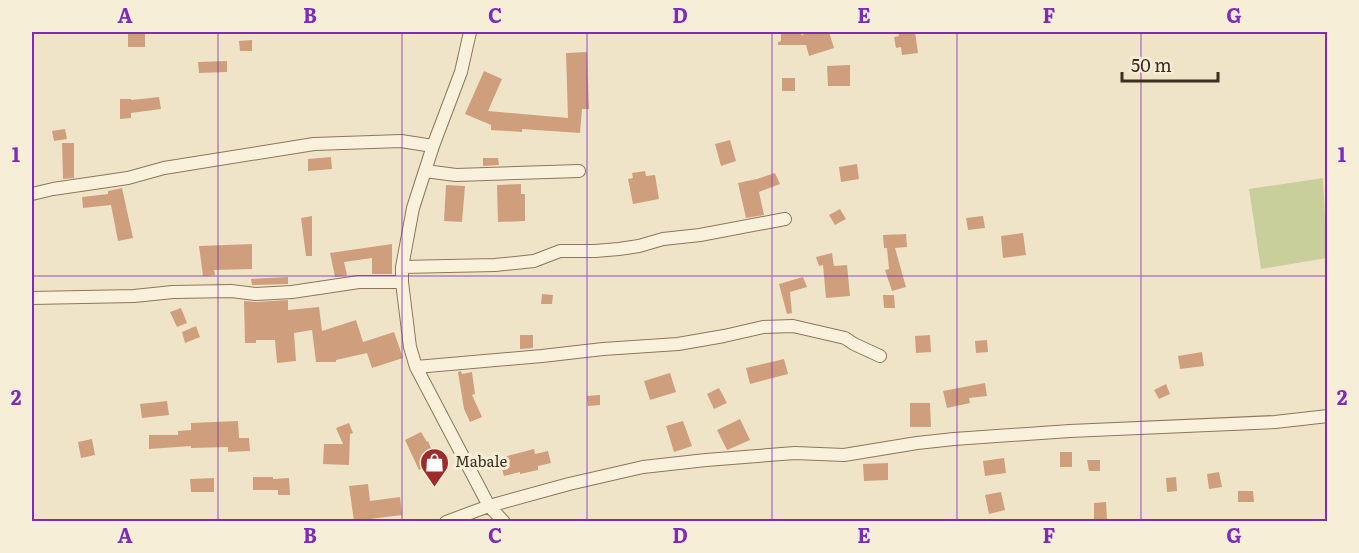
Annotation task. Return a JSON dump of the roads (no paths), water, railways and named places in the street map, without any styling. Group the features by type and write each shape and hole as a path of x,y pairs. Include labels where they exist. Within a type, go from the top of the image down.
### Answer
{"street":[{"path":"470,32 461,72 413,208 402,267 402,282 410,347 417,367 489,506 504,522"},
{"path":"32,194 128,178 164,168 314,144 401,141 433,146"},
{"path":"425,171 456,176 579,171"},
{"path":"402,267 495,265 534,261 560,251 619,249 639,246 663,238 700,235 785,219"},
{"path":"32,298 134,296 219,291 256,294 292,292 359,282 402,282"},
{"path":"417,367 678,344 763,327 793,326 845,338 880,356"},
{"path":"446,522 489,506 643,467 795,453 844,455 954,439 1071,431 1275,422 1328,416"}],"place":[{"name":"Mabale","path":"434,488"}]}
